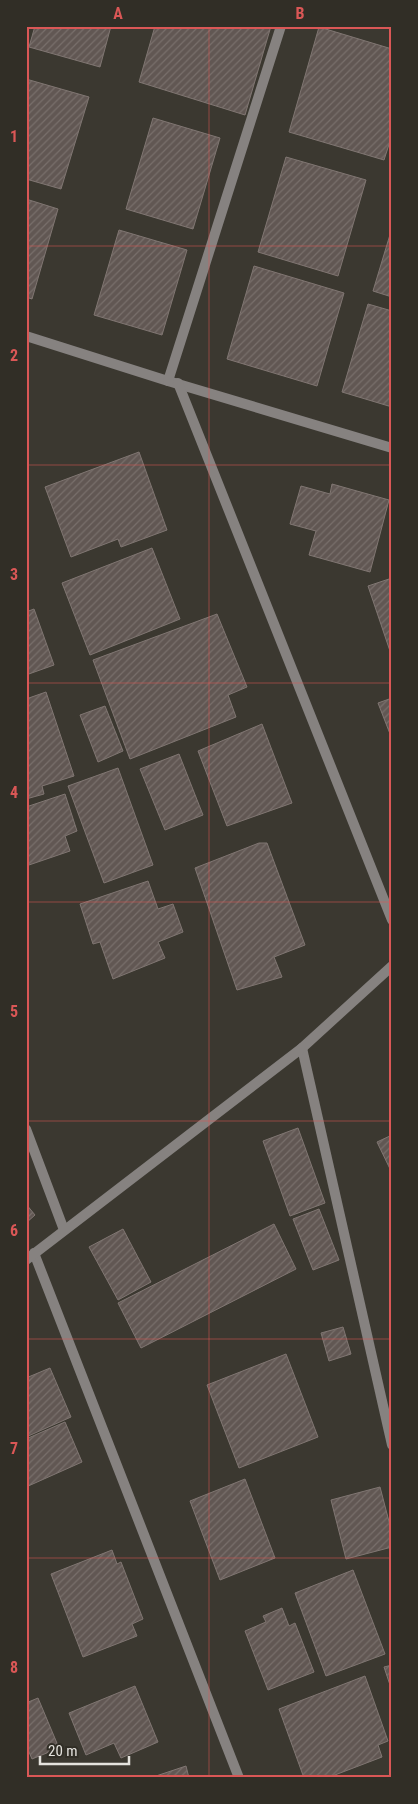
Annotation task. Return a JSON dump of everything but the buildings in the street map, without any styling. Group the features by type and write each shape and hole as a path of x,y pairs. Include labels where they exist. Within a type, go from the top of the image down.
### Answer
{"street":[{"path":"281,26 173,382 392,920"},
{"path":"26,336 392,448"},
{"path":"239,1778 30,1256 302,1048 392,966"},
{"path":"302,1048 392,1445"},
{"path":"26,1129 64,1230"}]}
